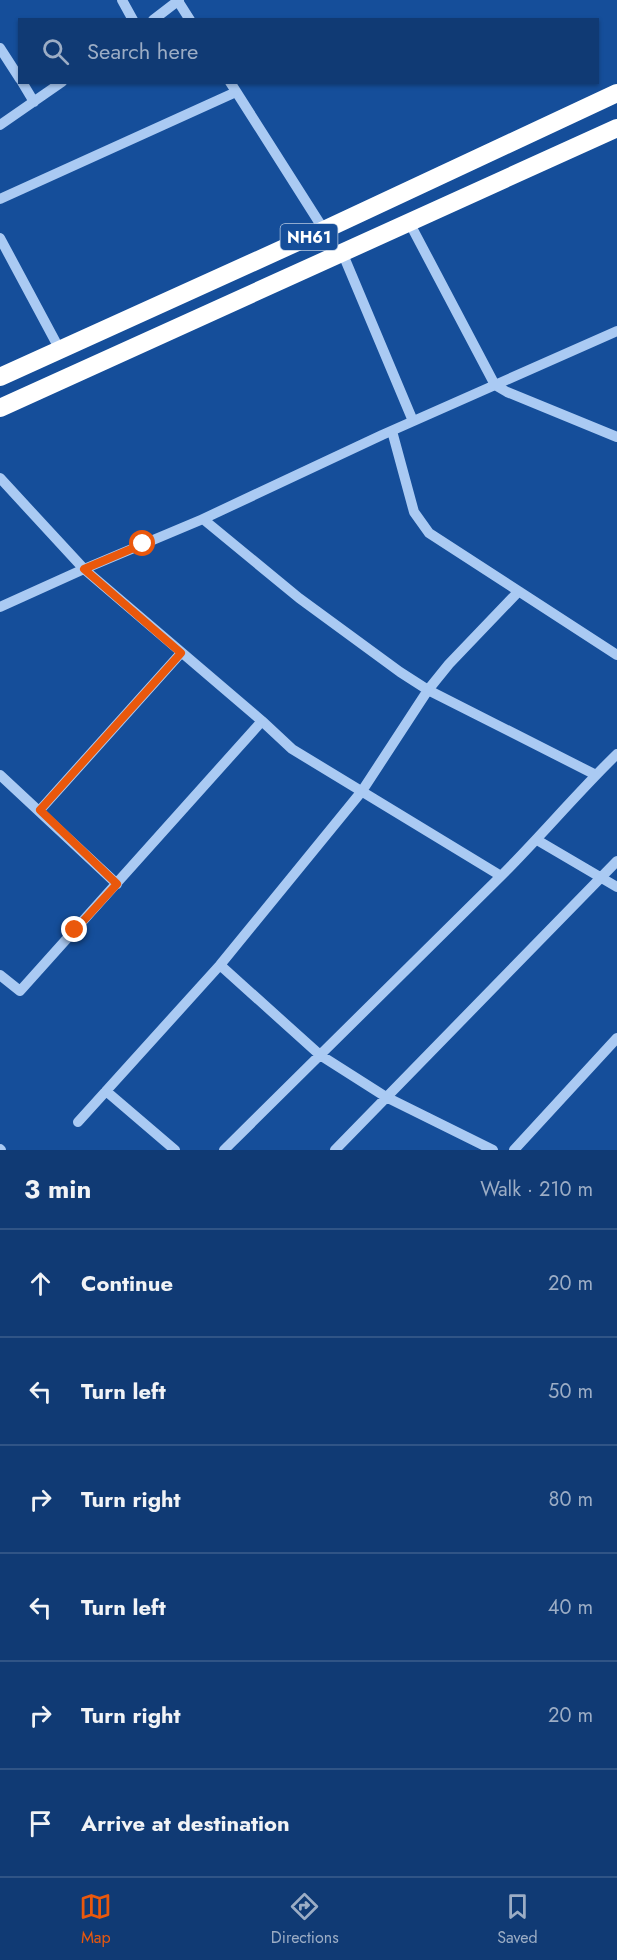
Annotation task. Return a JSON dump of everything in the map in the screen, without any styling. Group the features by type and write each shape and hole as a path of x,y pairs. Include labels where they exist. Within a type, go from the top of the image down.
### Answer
{"highway":[{"name":"NH61","path":"0,377 324,230 617,93"},
{"name":"NH61","path":"0,408 617,128"},
{"path":"347,219 350,248"}],"street":[{"path":"122,0 132,18"},
{"path":"156,18 178,1 188,18"},
{"path":"0,48 18,76"},
{"path":"23,84 34,102"},
{"path":"0,125 59,84"},
{"path":"0,199 233,87 324,230"},
{"path":"409,222 495,385 617,437"},
{"path":"0,238 60,350"},
{"path":"350,248 413,421"},
{"path":"0,607 203,519 413,421 617,331"},
{"path":"392,431 414,512 423,527 437,540 617,655"},
{"path":"0,478 84,569 292,749 501,876"},
{"path":"203,519 299,598 428,690 596,775"},
{"path":"78,1122 220,964 362,791 428,690 449,664 518,592"},
{"path":"40,810 181,653"},
{"path":"0,975 20,991 262,721"},
{"path":"224,1150 537,840 617,754"},
{"path":"0,774 117,884"},
{"path":"537,840 617,887"},
{"path":"335,1150 617,861"},
{"path":"220,964 320,1055 386,1097 493,1150"},
{"path":"514,1150 617,1038"},
{"path":"106,1091 175,1150"}],"route":[{"path":"75,930 117,884 40,810 181,653 84,569 143,544"}]}
